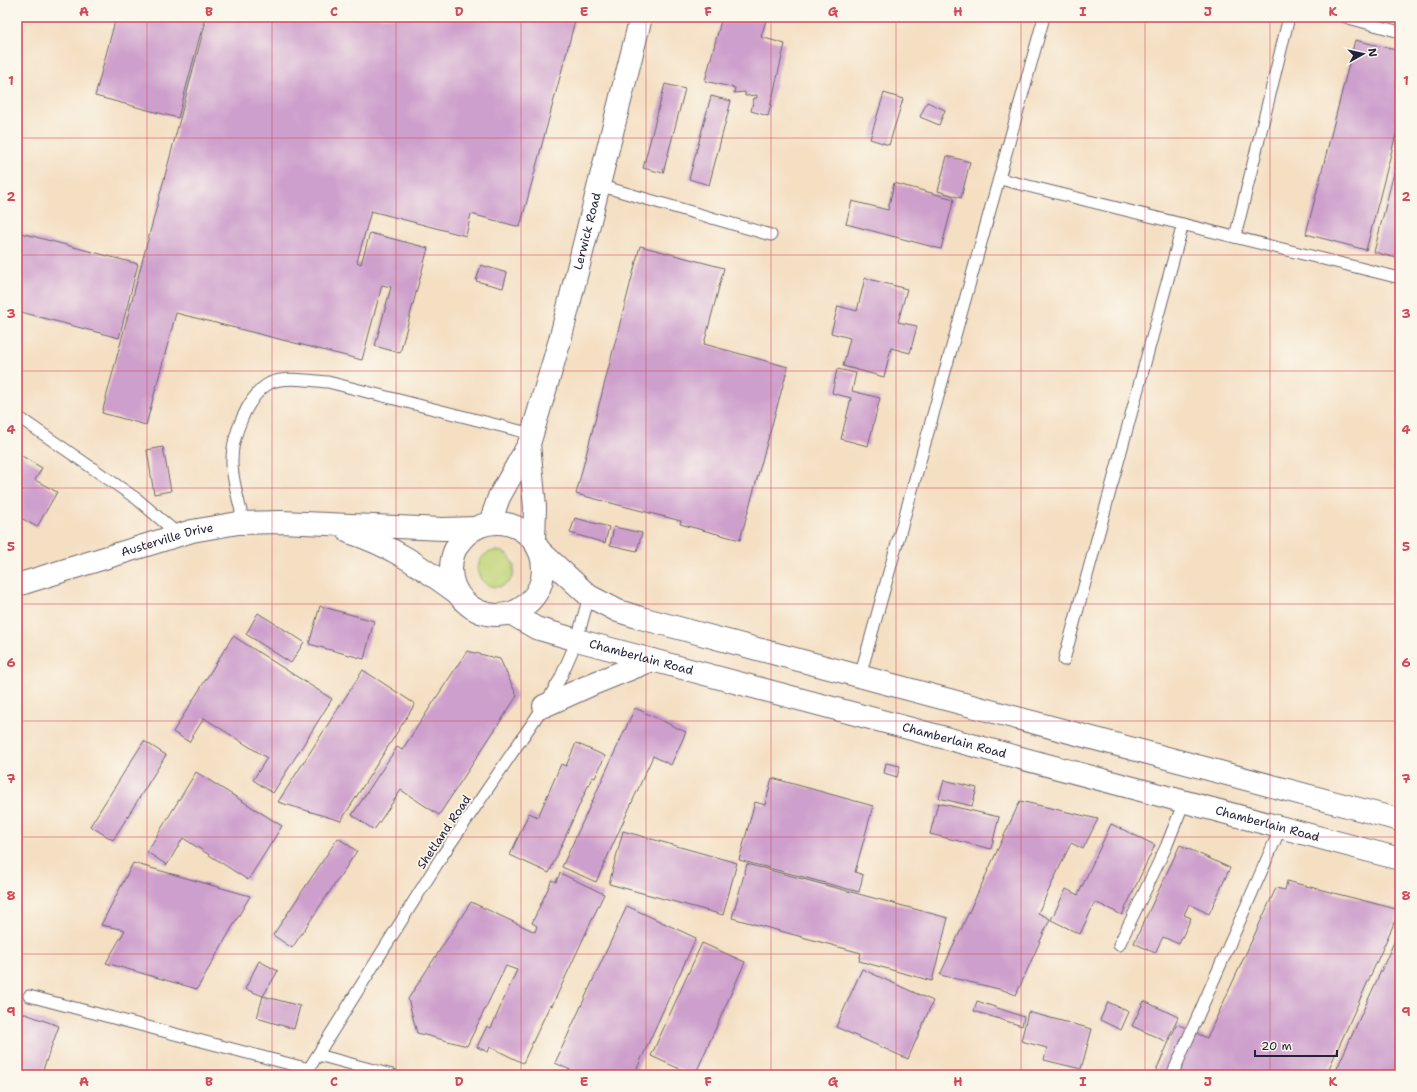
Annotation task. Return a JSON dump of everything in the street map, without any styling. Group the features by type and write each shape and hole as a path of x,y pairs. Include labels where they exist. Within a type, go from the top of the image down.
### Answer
{"street":[{"name":"Lerwick Road","path":"483,526 530,439 560,340 641,17"},
{"name":"Lerwick Road","path":"530,439 537,545"},
{"name":"Austerville Drive","path":"17,585 192,531 244,523 281,522 443,529 483,526"},
{"path":"537,545 543,565 542,580 536,595 526,606 512,614 496,616 480,613 466,605 456,592 452,578 451,563 455,549 459,543 464,537 483,526 502,523 514,526 525,532 589,596 618,611 1400,820"},
{"name":"Austerville Drive","path":"323,524 380,543 404,555 456,592"},
{"name":"Chamberlain Road","path":"512,614 536,628 577,640 1400,859"},
{"path":"544,706 652,660"}],"lane":[{"path":"860,676 1044,17"},
{"path":"1235,237 1290,17"},
{"path":"1345,17 1400,32"},
{"path":"1000,179 1400,278"},
{"path":"598,185 771,235"},
{"path":"1064,660 1183,224"},
{"path":"244,523 232,463 237,428 251,401 270,383 296,379 328,382 444,410 530,439"},
{"path":"17,416 137,499 179,535"},
{"name":"Shetland Road","path":"307,1072 442,856 544,706 560,679 577,640 589,596"},
{"path":"1119,945 1166,847 1184,802"},
{"path":"1172,1075 1281,828"},
{"path":"29,996 307,1072"},
{"path":"318,1055 392,1075"}],"green space":[{"path":"499,551 509,556 513,562 513,576 509,582 503,586 493,587 483,582 479,576 478,566 483,556 489,552"}],"building":[{"path":"116,17 205,17 178,118 95,96"},
{"path":"207,17 576,17 520,227 471,214 466,236 371,211 357,262 361,264 370,233 428,248 400,353 375,346 391,287 382,285 362,360 176,313 146,425 102,413"},
{"path":"722,17 767,17 761,37 785,44 768,116 751,111 754,98 757,98 757,95 745,96 745,92 734,93 735,88 705,81"},
{"path":"1355,40 1400,51 1400,119 1366,250 1306,234"},
{"path":"665,84 685,89 663,173 643,168"},
{"path":"884,93 903,99 889,145 870,139"},
{"path":"711,96 731,101 709,185 689,179"},
{"path":"927,102 945,110 939,125 920,117"},
{"path":"1400,153 1400,259 1374,252"},
{"path":"947,156 970,162 961,198 938,191"},
{"path":"894,183 954,199 941,249 846,224 852,201 888,210"},
{"path":"17,232 138,264 119,338 17,311"},
{"path":"640,246 724,268 704,344 788,367 740,540 680,524 681,521 576,494"},
{"path":"481,265 507,273 503,288 476,281"},
{"path":"865,278 907,289 898,322 917,326 910,353 891,348 884,377 843,366 850,338 831,333 838,306 857,311"},
{"path":"837,369 856,373 852,391 880,398 868,446 841,439 851,398 832,393"},
{"path":"163,447 171,491 154,494 147,450"},
{"path":"17,453 42,468 35,480 57,492 37,527 17,516"},
{"path":"575,518 609,527 605,543 570,533"},
{"path":"614,527 642,533 637,551 610,545"},
{"path":"320,606 374,621 364,659 309,644"},
{"path":"258,613 304,642 291,663 246,634"},
{"path":"233,636 332,699 273,793 253,780 267,758 204,718 189,742 173,732"},
{"path":"467,651 500,659 517,696 439,815 401,790 374,830 352,815 397,747 402,750"},
{"path":"363,670 415,704 341,821 278,802"},
{"path":"635,708 686,732 671,765 653,756 596,882 562,867"},
{"path":"144,741 166,755 113,840 90,826"},
{"path":"576,743 605,756 595,778 592,777 549,873 510,855 529,813 538,817 561,764 566,766"},
{"path":"886,763 900,766 897,777 884,773"},
{"path":"196,772 282,826 248,880 183,838 167,865 147,852"},
{"path":"772,778 873,806 855,872 863,875 859,892 739,860 755,802 765,805"},
{"path":"944,780 977,788 972,806 939,798"},
{"path":"1020,801 1098,819 1083,849 1071,843 1038,913 1050,919 1016,995 1003,990 940,975"},
{"path":"938,803 999,817 991,849 930,834"},
{"path":"1111,824 1155,845 1122,915 1095,902 1080,934 1051,920 1066,889 1078,895"},
{"path":"623,831 737,863 723,915 609,884"},
{"path":"338,838 357,851 292,948 273,935"},
{"path":"1180,845 1230,868 1209,914 1189,904 1184,915 1191,918 1179,944 1163,937 1155,953 1134,943"},
{"path":"133,863 250,896 197,989 106,963 125,930 101,925"},
{"path":"747,864 948,918 932,981 859,961 861,953 732,918"},
{"path":"560,873 604,894 552,1006 550,1005 523,1063 490,1047 488,1052 477,1047 487,1026 491,1028 517,970 506,966 467,1046 417,1033 408,999 471,902 535,932 537,926 532,923 552,880 556,882"},
{"path":"1287,881 1400,910 1326,1075 1154,1075 1177,1024 1207,1038 1276,888 1285,890"},
{"path":"627,906 696,938 634,1075 601,1075 593,1071 591,1075 581,1075 555,1063"},
{"path":"1400,929 1400,1075 1334,1075"},
{"path":"702,943 745,962 695,1075 693,1075 651,1056"},
{"path":"259,961 278,971 263,996 245,989"},
{"path":"862,969 933,1001 908,1059 836,1027"},
{"path":"263,996 300,1006 294,1029 257,1018"},
{"path":"977,1001 1024,1017 1022,1026 974,1011"},
{"path":"1144,1001 1178,1017 1167,1042 1132,1026"},
{"path":"1108,1002 1129,1012 1121,1030 1100,1020"},
{"path":"17,1011 59,1026 41,1075 17,1075"},
{"path":"1028,1012 1092,1029 1081,1069 1044,1060 1047,1048 1021,1041"}]}
